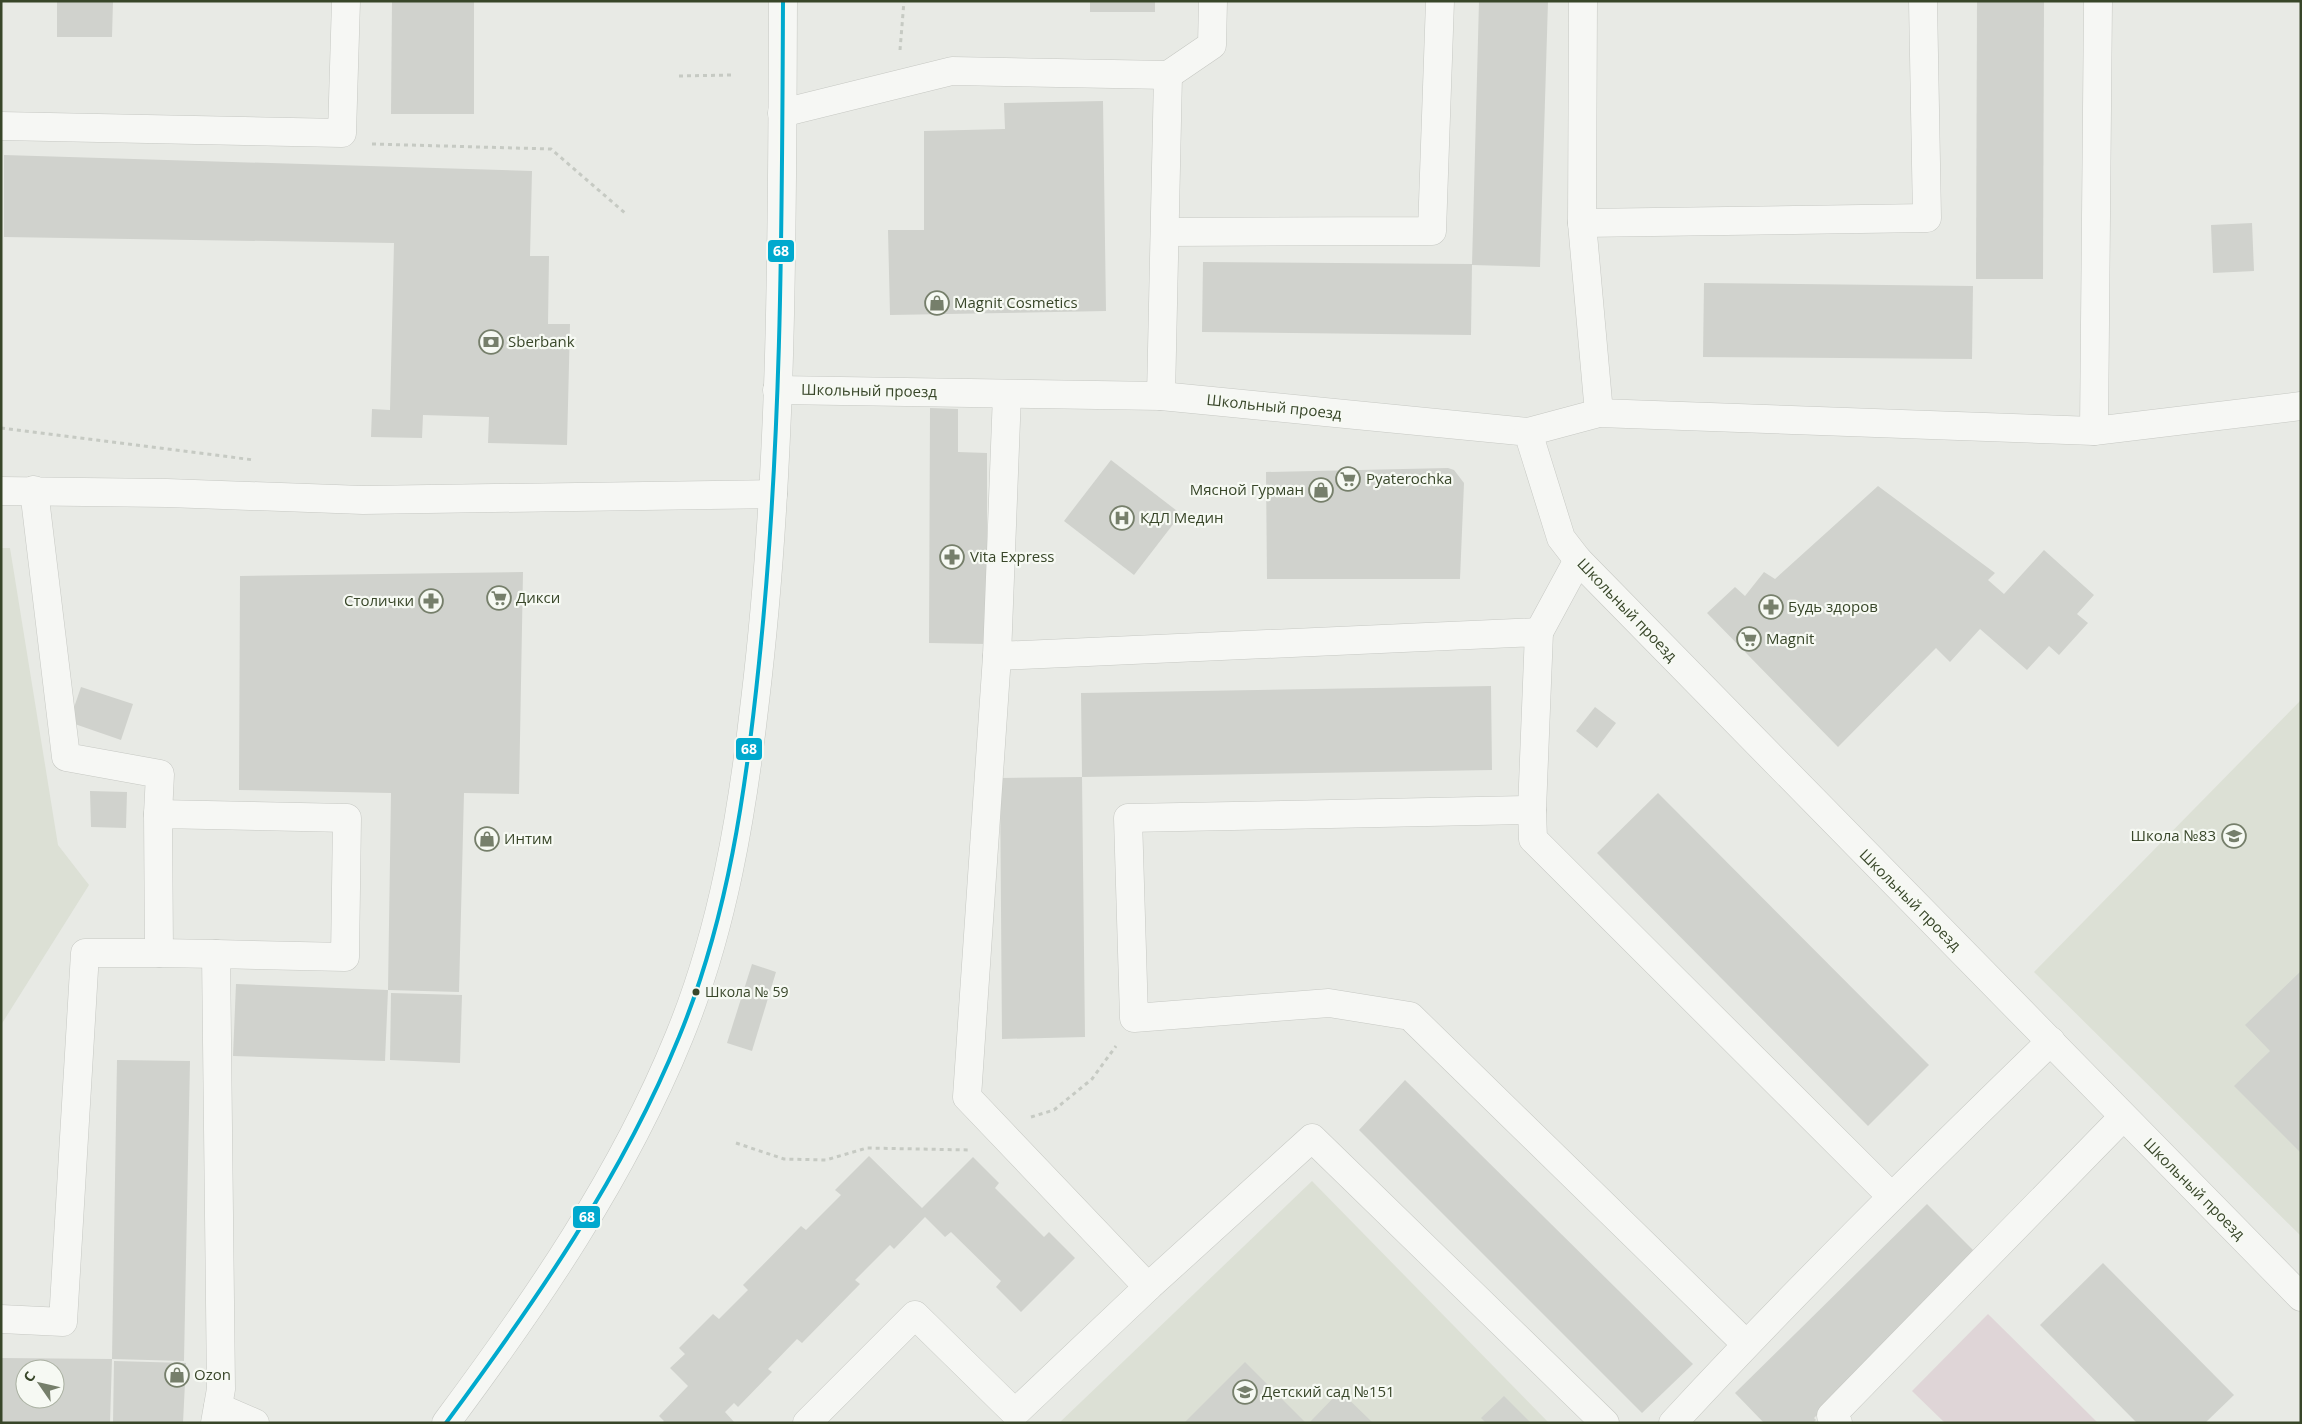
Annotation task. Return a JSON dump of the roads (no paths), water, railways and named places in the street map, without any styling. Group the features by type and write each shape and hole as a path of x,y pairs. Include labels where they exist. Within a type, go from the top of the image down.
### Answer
{"street":[{"path":"1,126 342,133 346,1"},
{"path":"446,1423 527,1310 599,1198 631,1142 658,1088 701,980 738,833 750,748 767,593 773,494 777,390 783,1"},
{"path":"782,113 952,71 1168,75 1212,45 1213,1"},
{"path":"1165,232 1432,231 1440,1"},
{"path":"1583,1 1582,223 1599,413"},
{"path":"1582,223 1927,218 1923,1"},
{"path":"2094,431 2098,1"},
{"path":"1161,396 1168,75"},
{"name":"Школьный проезд","path":"777,390 1161,396 1528,432 1560,538 1578,560 2301,1298"},
{"path":"1007,394 997,656 967,1098 1148,1286"},
{"path":"1528,432 1599,413 2094,431 2301,406"},
{"path":"1,491 34,490 363,500 773,494"},
{"path":"34,490 66,757 160,774 158,814 159,953"},
{"path":"1578,560 1539,632 1532,810 1533,839 1891,1196"},
{"path":"997,656 1539,632"},
{"path":"1532,810 1128,818 1134,1018 1330,1003 1410,1016 1746,1344"},
{"path":"1,1320 63,1322 85,953 345,957 347,818 158,814"},
{"path":"216,954 221,1389 216,1415 255,1423"},
{"path":"1673,1423 1746,1344 1891,1196 2051,1041"},
{"path":"1838,1423 1831,1416 2123,1117"},
{"path":"807,1423 915,1315 1015,1413 1148,1286 1312,1138 1605,1423"}],"place":[{"name":"Magnit Cosmetics","path":"937,303"},
{"name":"Sberbank","path":"491,342"},
{"name":"Pyaterochka","path":"1348,479"},
{"name":"Мясной Гурман","path":"1321,490"},
{"name":"КДЛ Медин","path":"1122,518"},
{"name":"Vita Express","path":"952,557"},
{"name":"Дикси","path":"499,598"},
{"name":"Столички","path":"431,601"},
{"name":"Будь здоров","path":"1771,607"},
{"name":"Magnit","path":"1749,639"},
{"name":"Школа №83","path":"2234,836"},
{"name":"Интим","path":"487,839"},
{"name":"Школа № 59","path":"696,992"},
{"name":"Ozon","path":"177,1375"},
{"name":"Детский сад №151","path":"1245,1392"}]}
